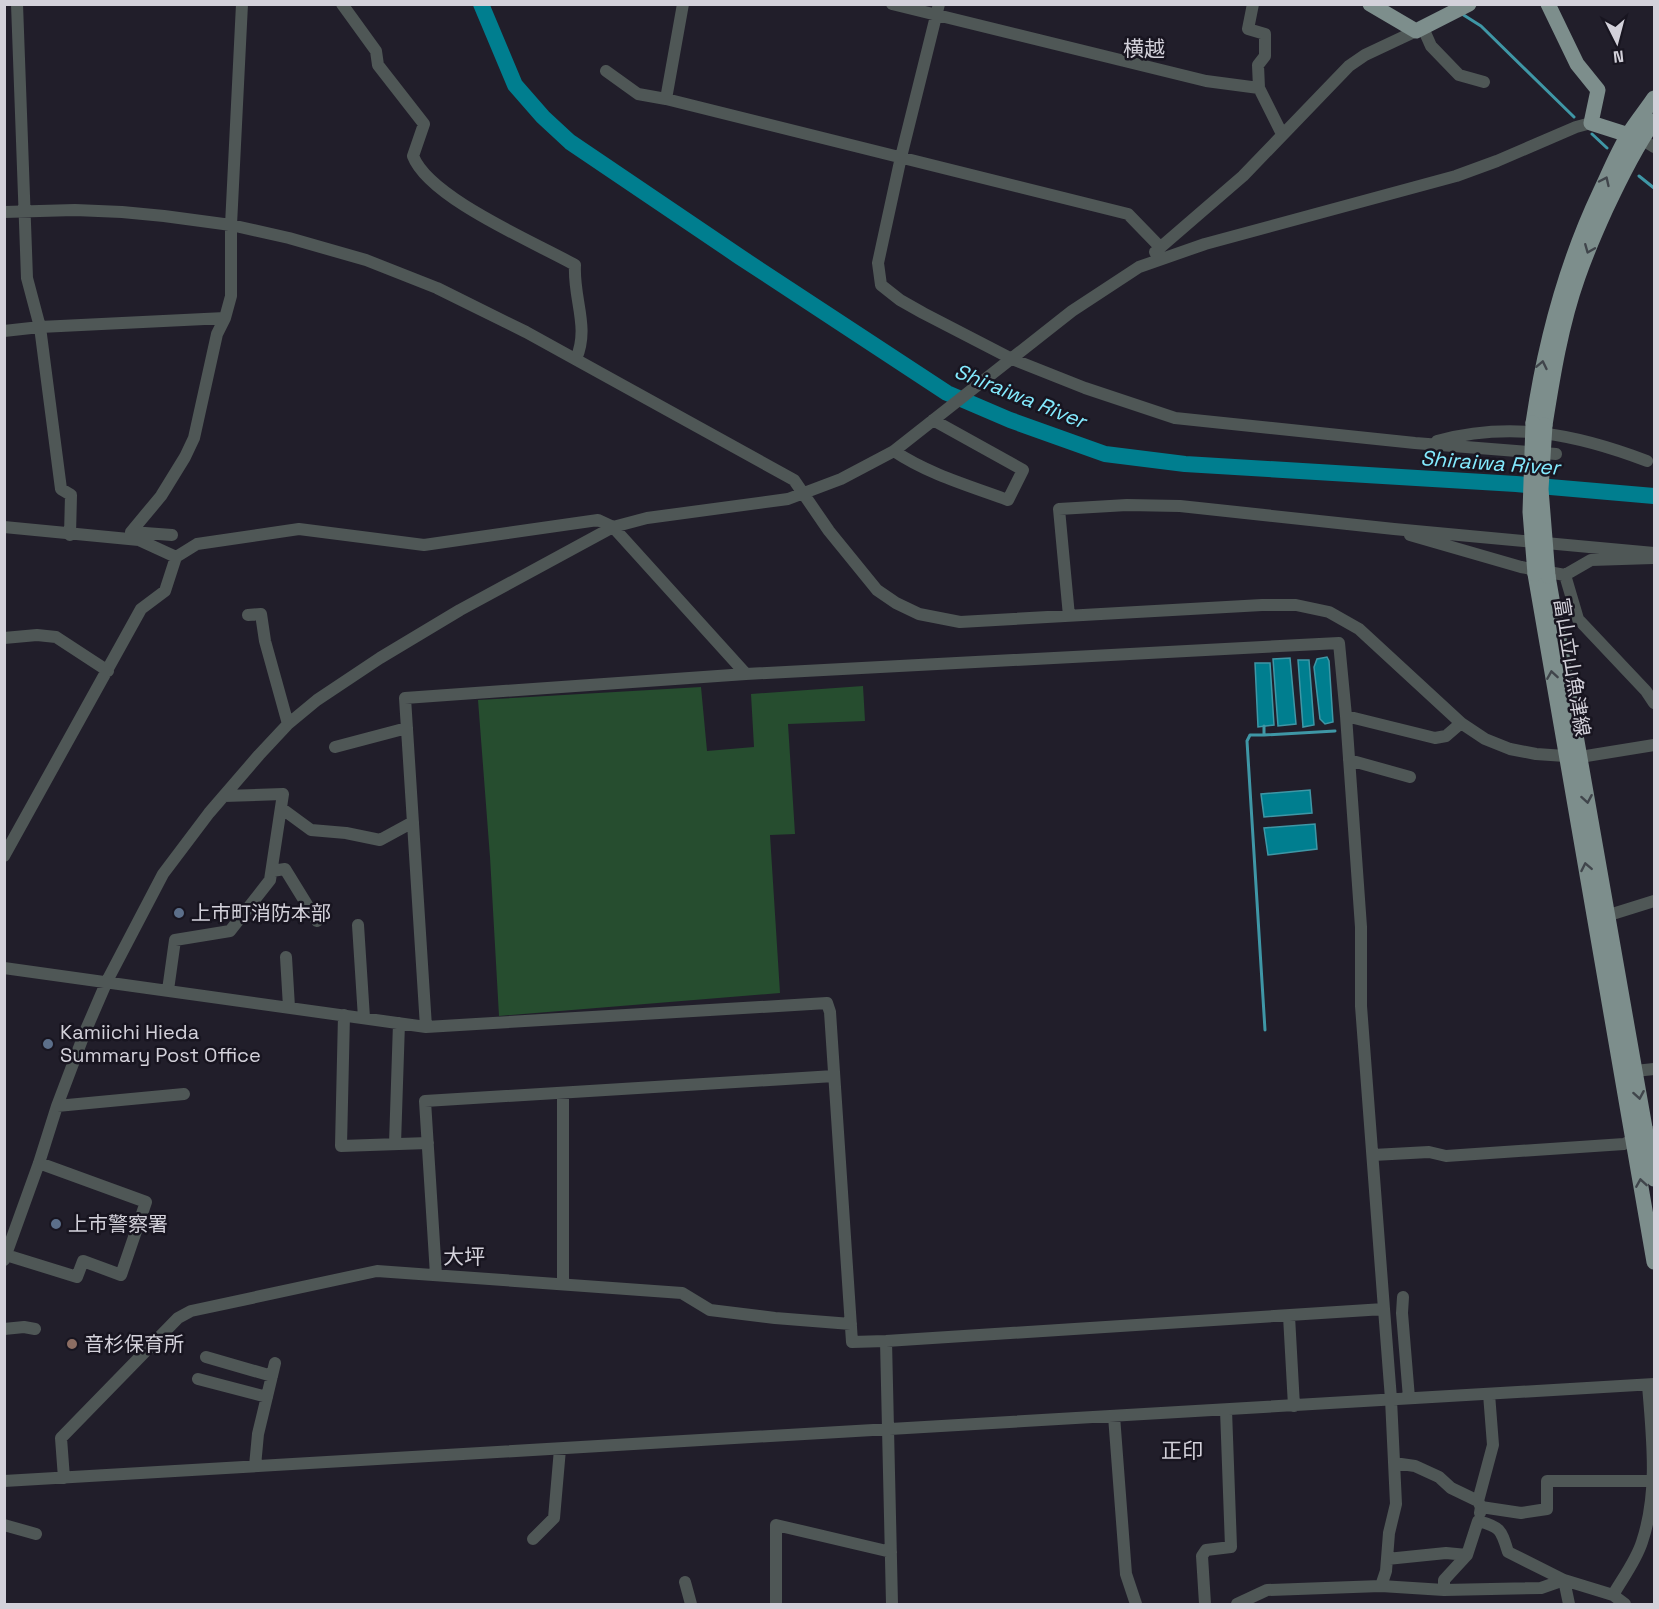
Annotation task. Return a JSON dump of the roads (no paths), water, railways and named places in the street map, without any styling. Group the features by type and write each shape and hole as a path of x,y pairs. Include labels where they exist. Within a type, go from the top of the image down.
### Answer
{"main road":[{"path":"1370,4 1419,29 1462,9"},
{"path":"1548,4 1577,64 1598,90 1591,123 1641,140"},
{"name":"富山立山魚津線","path":"1641,140 1654,98"},
{"name":"富山立山魚津線","path":"1654,121 1641,140 1615,190 1578,276 1539,424 1537,453 1541,489 1538,543 1541,575 1572,757 1654,1179"},
{"name":"富山立山魚津線","path":"1572,757 1606,916 1635,1071 1645,1135 1654,1262"}],"street":[{"path":"17,4 27,278 40,327 61,489 70,495 70,534"},
{"path":"172,535 131,532 161,496 194,438 217,334 225,318 231,296 231,225 243,4"},
{"path":"342,4 376,51 378,65 424,124 413,156 417,167 433,183 464,205 575,265 574,279 583,331 582,345 576,359"},
{"path":"666,99 683,4"},
{"path":"892,4 938,10 1206,81 1259,88"},
{"path":"1253,4 1248,29 1264,34 1265,56 1258,64 1259,88 1282,134"},
{"path":"938,10 901,157 878,263 881,285 900,300 1012,359 1085,388 1175,418 1537,453"},
{"path":"39,1164 146,1202 121,1275 83,1261 77,1277 5,1257 39,1164 57,1106 107,981 163,874 224,796 288,724 317,700 380,658 460,610 613,527 647,518 804,494 842,479 894,451 1072,311 1139,267 1243,176 1349,66 1365,56 1419,29 1431,46 1459,75 1484,82"},
{"path":"606,71 638,94 666,99 1128,214 1160,247"},
{"path":"1139,267 1205,244 1456,176 1591,123"},
{"path":"4,212 75,210 122,212 231,225 289,238 366,260 462,299 499,317 794,480 829,531 877,590 896,603 919,614 960,622 1296,605 1329,612 1359,629 1461,723 1485,739 1510,749 1572,757 1654,746"},
{"path":"4,331 40,327 225,318"},
{"path":"894,451 945,477 1008,500 1023,470 933,420"},
{"path":"1426,444 1455,436 1516,431 1561,435 1596,442 1647,461"},
{"path":"1069,616 1059,509 1127,505 1180,507 1654,553"},
{"path":"6,849 141,609 165,591 177,557 197,544 299,529 424,545 598,520 613,527 746,674"},
{"path":"4,527 139,540 177,557"},
{"path":"1405,530 1411,536 1510,564 1565,575 1592,560 1654,558"},
{"path":"1565,575 1578,619 1646,691 1654,703"},
{"path":"248,615 261,614 265,641 288,724"},
{"path":"4,638 37,635 56,637 108,670"},
{"path":"426,1027 405,698 746,674 1339,643 1361,927 1361,1006 1391,1399 1396,1504 1389,1533 1386,1571 1381,1586"},
{"path":"1346,716 1435,738 1446,736 1461,723"},
{"path":"334,747 407,728"},
{"path":"1349,760 1410,777"},
{"path":"168,990 175,940 230,931 270,880 283,794 224,796"},
{"path":"281,808 311,830 346,833 380,840 413,822"},
{"path":"272,871 285,869 317,921"},
{"path":"1606,916 1654,901"},
{"path":"358,925 364,1018"},
{"path":"286,957 289,1007"},
{"path":"4,968 426,1027 826,1002 830,1012 852,1342 1384,1309"},
{"path":"344,1015 340,1146 428,1143"},
{"path":"395,1144 399,1023"},
{"path":"1635,1071 1654,1069"},
{"path":"436,1275 425,1101 834,1076"},
{"path":"563,1093 563,1284"},
{"path":"57,1106 184,1095"},
{"path":"1373,1155 1430,1152 1446,1156 1624,1144 1645,1135"},
{"path":"64,1478 61,1438 178,1318 191,1311 377,1271 682,1293 710,1310 851,1324"},
{"path":"1403,1297 1402,1313 1409,1398"},
{"path":"1289,1316 1294,1406"},
{"path":"4,1329 24,1327 36,1329"},
{"path":"886,1341 892,1605"},
{"path":"206,1357 272,1376"},
{"path":"255,1466 258,1434 275,1363"},
{"path":"198,1379 267,1397"},
{"path":"4,1481 1651,1384 1653,1481 1649,1511 1642,1544 1609,1598"},
{"path":"1444,1590 1444,1580 1467,1555 1478,1521 1492,1445 1489,1394"},
{"path":"1205,1605 1202,1556 1206,1550 1232,1547 1226,1410"},
{"path":"1114,1416 1126,1574 1136,1605"},
{"path":"533,1539 555,1518 560,1449"},
{"path":"1394,1463 1415,1466 1438,1477 1451,1488 1480,1504 1521,1513 1547,1509 1547,1481 1653,1481"},
{"path":"1478,1521 1502,1531 1508,1552 1564,1580 1626,1605"},
{"path":"4,1525 36,1534"},
{"path":"776,1605 776,1525 891,1552"},
{"path":"1387,1559 1446,1553 1467,1555"},
{"path":"1241,1604 1268,1590 1381,1586 1444,1590 1541,1588 1564,1580"},
{"path":"1564,1580 1569,1605"},
{"path":"686,1582 691,1605"}],"water":[{"path":"1327,657 1333,722 1325,724 1320,719 1314,667 1317,659"},
{"path":"1290,658 1296,724 1278,726 1273,659"},
{"path":"1298,660 1309,660 1314,725 1303,727"},
{"path":"1255,663 1270,663 1274,725 1258,727"},
{"path":"1310,790 1312,813 1264,817 1261,794"},
{"path":"1315,824 1317,849 1268,855 1264,828"}],"waterway":[{"name":"Shiraiwa River","path":"481,4 515,85 543,117 570,142 947,393 1010,420 1105,454 1185,464 1516,484 1654,496"},
{"path":"1462,14 1481,26 1574,117"},
{"path":"1592,134 1607,148"},
{"path":"1639,176 1654,188"},
{"path":"1264,726 1264,735 1335,731"},
{"path":"1264,735 1250,735 1247,741 1265,1030"}],"place":[{"name":"上市町消防本部","path":"179,913"},
{"name":"Kamiichi Hieda Summary Post Office","path":"48,1044"},
{"name":"上市警察署","path":"56,1224"},
{"name":"音杉保育所","path":"72,1344"}],"district":[{"name":"横越","path":"1144,49"},
{"name":"大坪","path":"464,1257"},
{"name":"正印","path":"1182,1451"}]}
